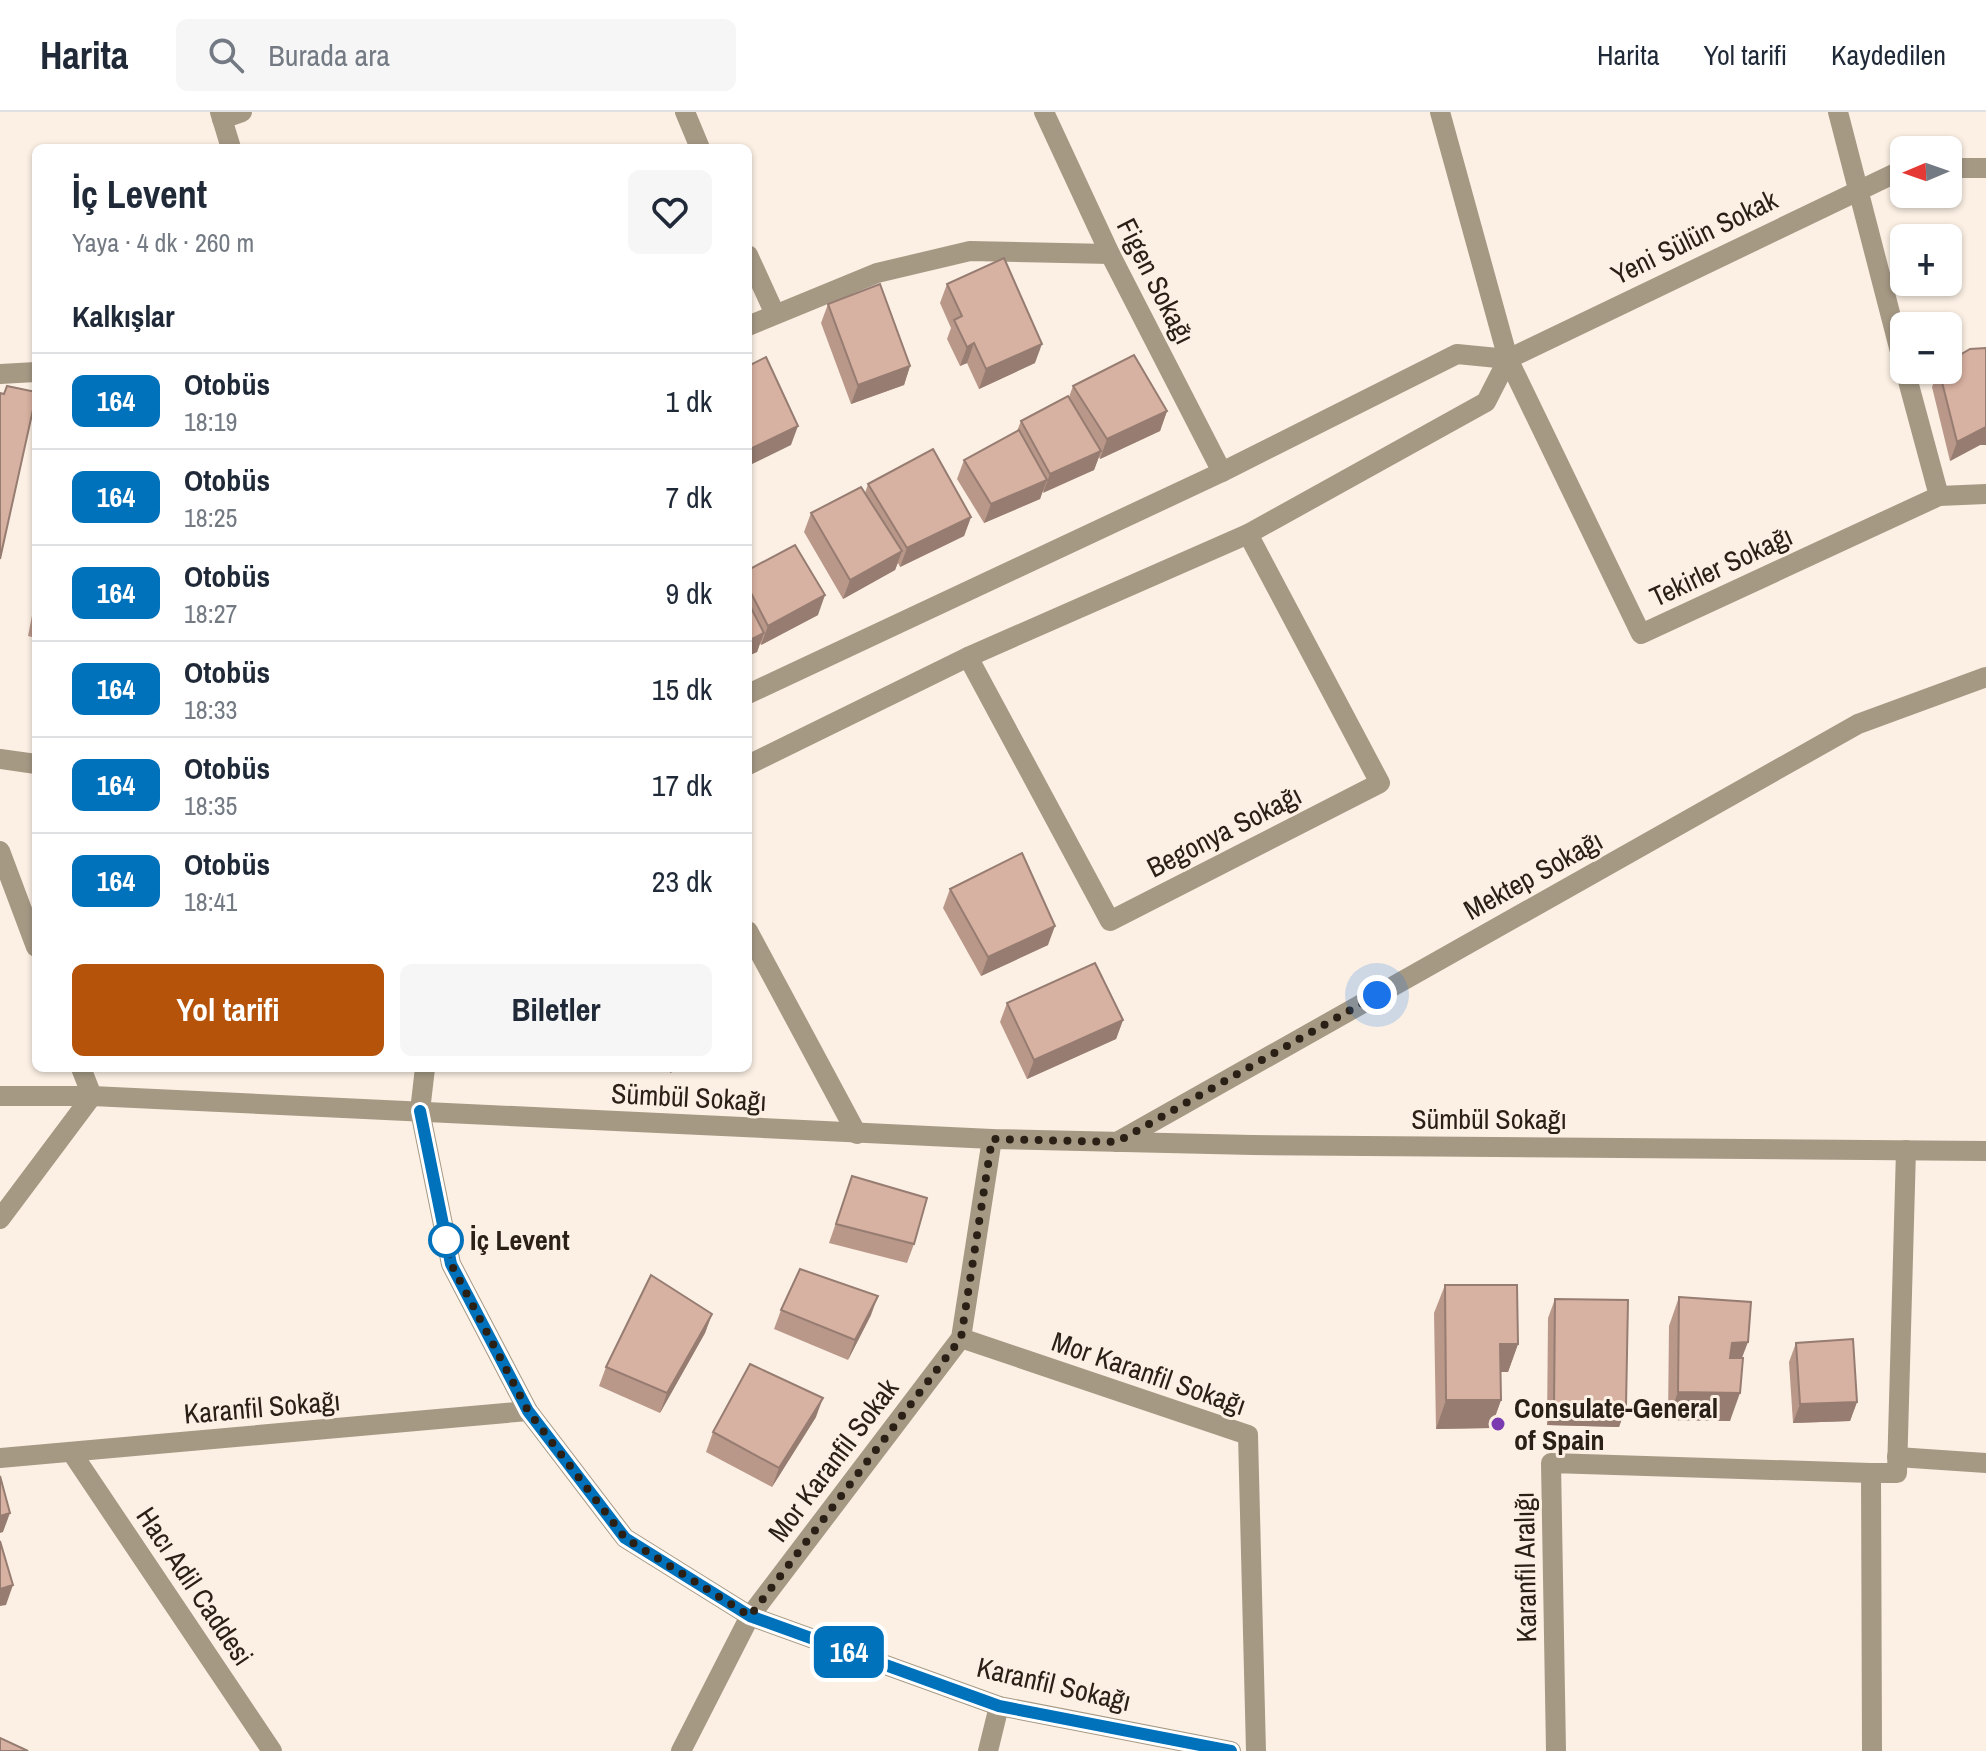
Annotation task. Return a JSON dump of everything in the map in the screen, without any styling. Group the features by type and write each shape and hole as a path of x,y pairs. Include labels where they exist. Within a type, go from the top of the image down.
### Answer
{"street":[{"path":"685,112 698,144"},
{"name":"Figen Sokağı","path":"1044,112 1110,254 1222,472"},
{"path":"752,763 968,657 1248,534 1486,402 1508,359 1440,112"},
{"path":"1838,112 1890,316"},
{"path":"228,114 231,144"},
{"path":"1962,168 1986,168"},
{"name":"Yeni Sülün Sokak","path":"1508,359 1890,175"},
{"path":"752,324 774,312 877,273 970,251 1110,254"},
{"path":"752,264 774,312"},
{"path":"752,692 1222,472 1457,354 1508,359"},
{"name":"Tekirler Sokağı","path":"1508,359 1641,634 1939,496"},
{"path":"0,374 32,372"},
{"path":"1908,384 1939,496 1986,494"},
{"name":"Begonya Sokağı","path":"968,657 1110,921 1380,783 1248,534"},
{"name":"Mektep Sokağı","path":"1117,1142 1858,724 1986,677"},
{"path":"0,759 32,763"},
{"path":"0,851 32,936"},
{"path":"752,938 857,1134"},
{"path":"0,1219 92,1096 83,1072"},
{"name":"Karanfil Sokağı","path":"425,1072 420,1111 451,1264 528,1411 625,1538 750,1616 999,1706 1231,1751"},
{"name":"Sümbül Sokağı","path":"0,1096 92,1096 992,1139 1986,1151"},
{"path":"961,1338 992,1139"},
{"path":"1872,1751 1871,1473 1897,1473 1906,1150"},
{"name":"Mor Karanfil Sokak","path":"681,1751 750,1616 961,1338"},
{"name":"Mor Karanfil Sokağı","path":"961,1338 1248,1435 1256,1751"},
{"name":"Karanfil Sokağı","path":"0,1458 528,1411"},
{"name":"Hacı Adil Caddesi","path":"72,1453 272,1751"},
{"path":"1897,1457 1986,1463"},
{"name":"Karanfil Aralığı","path":"1556,1751 1551,1463 1871,1473"},
{"path":"988,1751 999,1706"}],"building":[{"path":"1004,258 1042,344 986,369 974,343 967,347 954,320 962,316 947,284"},
{"path":"880,284 910,366 858,385 828,304"},
{"path":"1986,348 1986,427 1957,442 1942,384 1962,384 1962,354 1970,349"},
{"path":"1134,355 1167,411 1107,439 1073,386"},
{"path":"766,357 798,426 752,448 752,364"},
{"path":"7,386 32,391 32,414 0,559 0,393 4,394"},
{"path":"1068,396 1101,451 1050,474 1021,421"},
{"path":"1019,430 1047,480 991,504 964,460"},
{"path":"933,449 971,517 907,548 868,484"},
{"path":"861,487 902,551 850,580 811,513"},
{"path":"795,545 825,595 768,626 752,595 752,568"},
{"path":"752,610 764,633 752,639"},
{"path":"1022,853 1055,926 988,957 950,889"},
{"path":"1095,963 1123,1020 1034,1060 1007,1003"},
{"path":"852,1176 927,1198 914,1244 836,1224"},
{"path":"800,1269 878,1296 855,1340 781,1310"},
{"path":"651,1275 712,1314 667,1393 606,1367"},
{"path":"1445,1285 1517,1285 1518,1344 1500,1344 1501,1400 1446,1400"},
{"path":"1679,1297 1751,1302 1748,1342 1732,1343 1730,1358 1743,1358 1740,1393 1678,1392"},
{"path":"1555,1299 1628,1300 1626,1407 1554,1406"},
{"path":"1853,1339 1857,1402 1800,1404 1796,1343"},
{"path":"750,1364 823,1398 779,1468 713,1432"},
{"path":"0,1476 10,1513 0,1516"},
{"path":"0,1541 13,1585 0,1589"},
{"path":"0,1738 28,1751 0,1751"}],"bus line":[{"name":"164","path":"420,1111 451,1264 528,1411 625,1538 750,1616 999,1706 1231,1751"}],"place":[{"name":"İç Levent","path":"446,1240"},
{"name":"Consulate-General of Spain","path":"1498,1424"}],"route":[{"path":"446,1240 445,1233 451,1264 528,1411 625,1538 750,1616 961,1338 992,1139 1117,1142 1377,995"}]}
